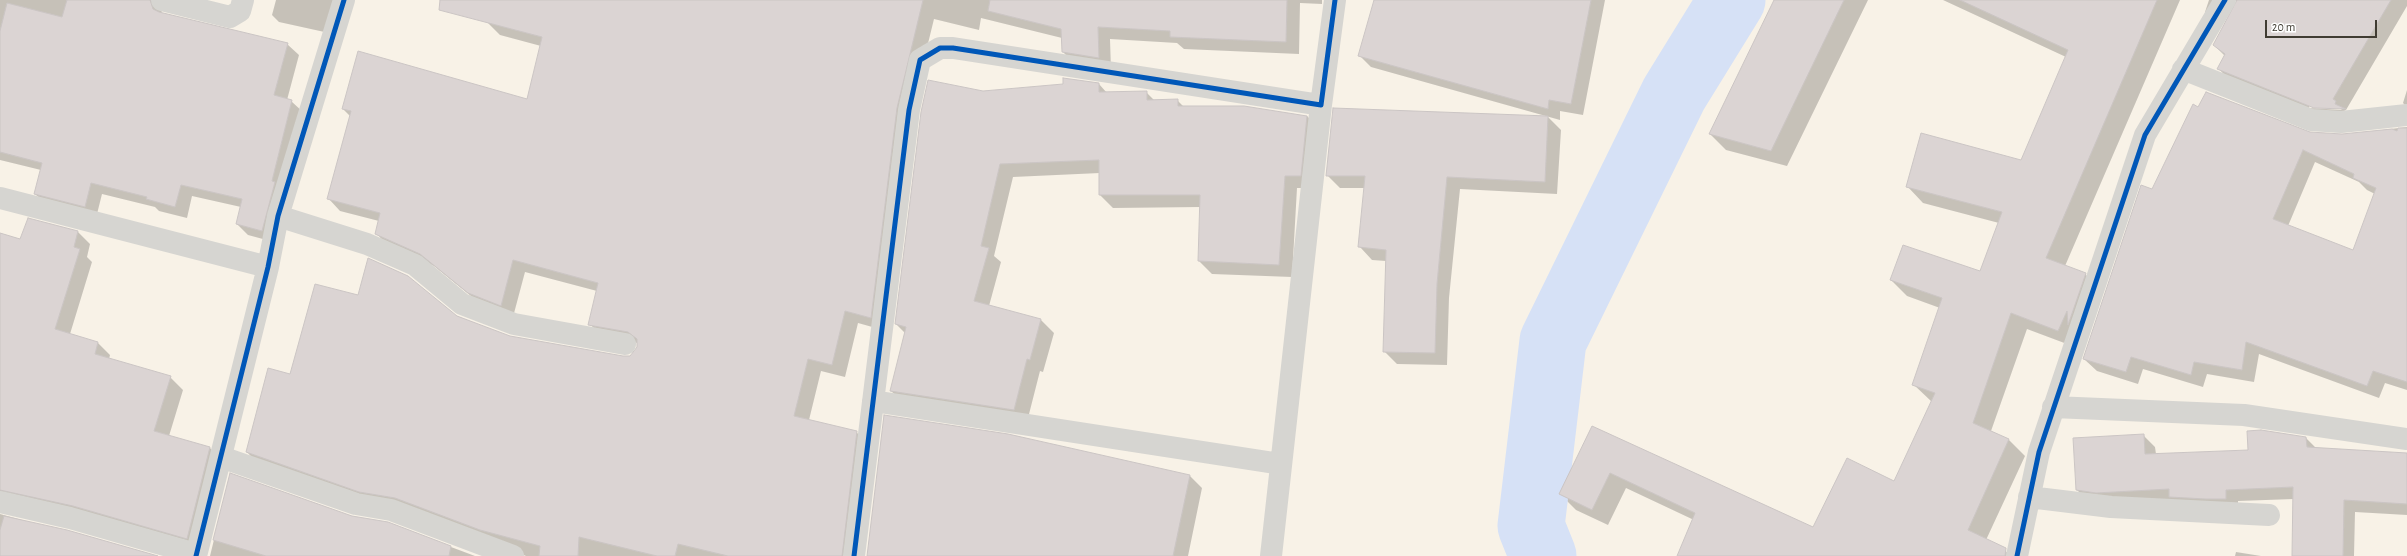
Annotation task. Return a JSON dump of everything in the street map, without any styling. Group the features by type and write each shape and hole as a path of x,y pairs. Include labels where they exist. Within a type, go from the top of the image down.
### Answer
{"street":[{"path":"162,0 230,18 240,11 243,0"},
{"path":"0,502 70,518 196,555 222,457 268,267 278,216 344,0"},
{"path":"1271,556 1321,105 1335,0"},
{"path":"2017,556 2038,452 2145,135 2225,0"},
{"path":"854,556 909,110 920,60 931,52 940,48 953,48 1321,105"},
{"path":"2184,69 2311,120 2341,122 2407,115"},
{"path":"0,198 268,267"},
{"path":"278,216 366,244 415,265 462,304 514,324 624,344"},
{"path":"873,401 1281,464"},
{"path":"2053,407 2244,415 2407,439"},
{"path":"222,457 356,504 391,510 513,556"},
{"path":"2029,497 2110,507 2269,515"}],"building":[{"path":"67,0 150,0 153,9 159,12 288,43 274,95 292,100 272,181 275,182 262,231 236,224 242,199 181,185 175,207 146,199 147,197 91,183 85,207 34,194 42,163 0,152 0,31 7,3 62,17"},
{"path":"440,0 923,0 897,108 871,318 845,311 832,365 808,359 794,416 857,431 842,556 728,556 678,544 675,556 657,556 579,537 578,556 539,556 540,546 480,530 395,498 359,492 246,452 268,368 290,374 315,284 358,295 368,258 408,276 457,316 510,336 623,356 630,356 637,347 637,339 628,332 588,325 598,283 513,260 501,306 468,293 420,254 375,234 380,213 327,199 351,111 342,109 358,51 527,99 542,37 439,10"},
{"path":"990,0 1287,0 1286,42 1170,37 1170,31 1098,27 1099,58 1062,52 1061,29 988,11"},
{"path":"1374,0 1591,0 1571,104 1549,100 1548,109 1358,56"},
{"path":"1774,0 1844,0 1771,151 1709,134"},
{"path":"1960,0 2157,0 2046,258 2086,273 2068,325 2067,311 2058,331 2011,313 1973,423 2009,439 1968,530 2006,548 2005,556 1677,556 1695,513 1610,473 1592,510 1559,494 1592,426 1813,527 1847,458 1894,481 1935,393 1912,385 1942,298 1890,280 1903,245 1980,271 2002,212 1906,187 1921,133 2021,160 2068,50"},
{"path":"2237,0 2391,0 2333,99 2336,101 2335,104 2346,109 2314,108 2217,69 2225,54 2213,45"},
{"path":"1063,78 1099,83 1099,92 1147,91 1147,100 1178,99 1178,106 1244,106 1307,116 1301,176 1285,176 1279,265 1198,261 1200,195 1099,195 1099,160 1000,164 981,246 989,248 974,301 1041,319 1030,360 1027,359 1014,410 890,391 906,327 895,324 921,112 928,80 983,91 1063,84"},
{"path":"2206,92 2310,132 2342,134 2392,129 2397,131 2398,128 2407,128 2407,382 2373,371 2367,386 2246,342 2242,370 2194,362 2191,375 2131,357 2126,372 2083,359 2141,185 2152,189 2193,104 2198,107","holes":["2303,150 2354,174 2353,178 2376,188 2353,250 2273,219"]},
{"path":"1333,108 1548,116 1545,182 1447,177 1437,284 1435,353 1383,352 1386,250 1358,247 1365,176 1326,176"},
{"path":"28,218 78,231 74,247 80,249 55,329 98,342 95,354 171,376 154,431 210,447 187,539 73,506 0,490 0,233 20,239"},
{"path":"884,415 1008,434 1190,475 1173,556 867,556"},
{"path":"2261,430 2306,437 2307,447 2407,453 2407,504 2344,500 2343,556 2292,556 2293,487 2226,490 2226,499 2169,497 2169,489 2096,493 2076,490 2073,438 2144,434 2145,454 2248,450 2247,431"},
{"path":"230,473 352,516 388,522 451,546 449,556 266,556 213,540"},
{"path":"4,516 67,530 158,556 0,556 0,530"}],"waterway":[{"path":"1543,556 1531,526 1553,341 1674,94 1732,0"}],"cycle path":[{"path":"196,556 268,267 278,216 344,0"},
{"path":"854,556 909,110 920,60 940,48 953,48 1321,105 1335,0"},
{"path":"2017,556 2039,452 2145,135 2225,0"}]}
